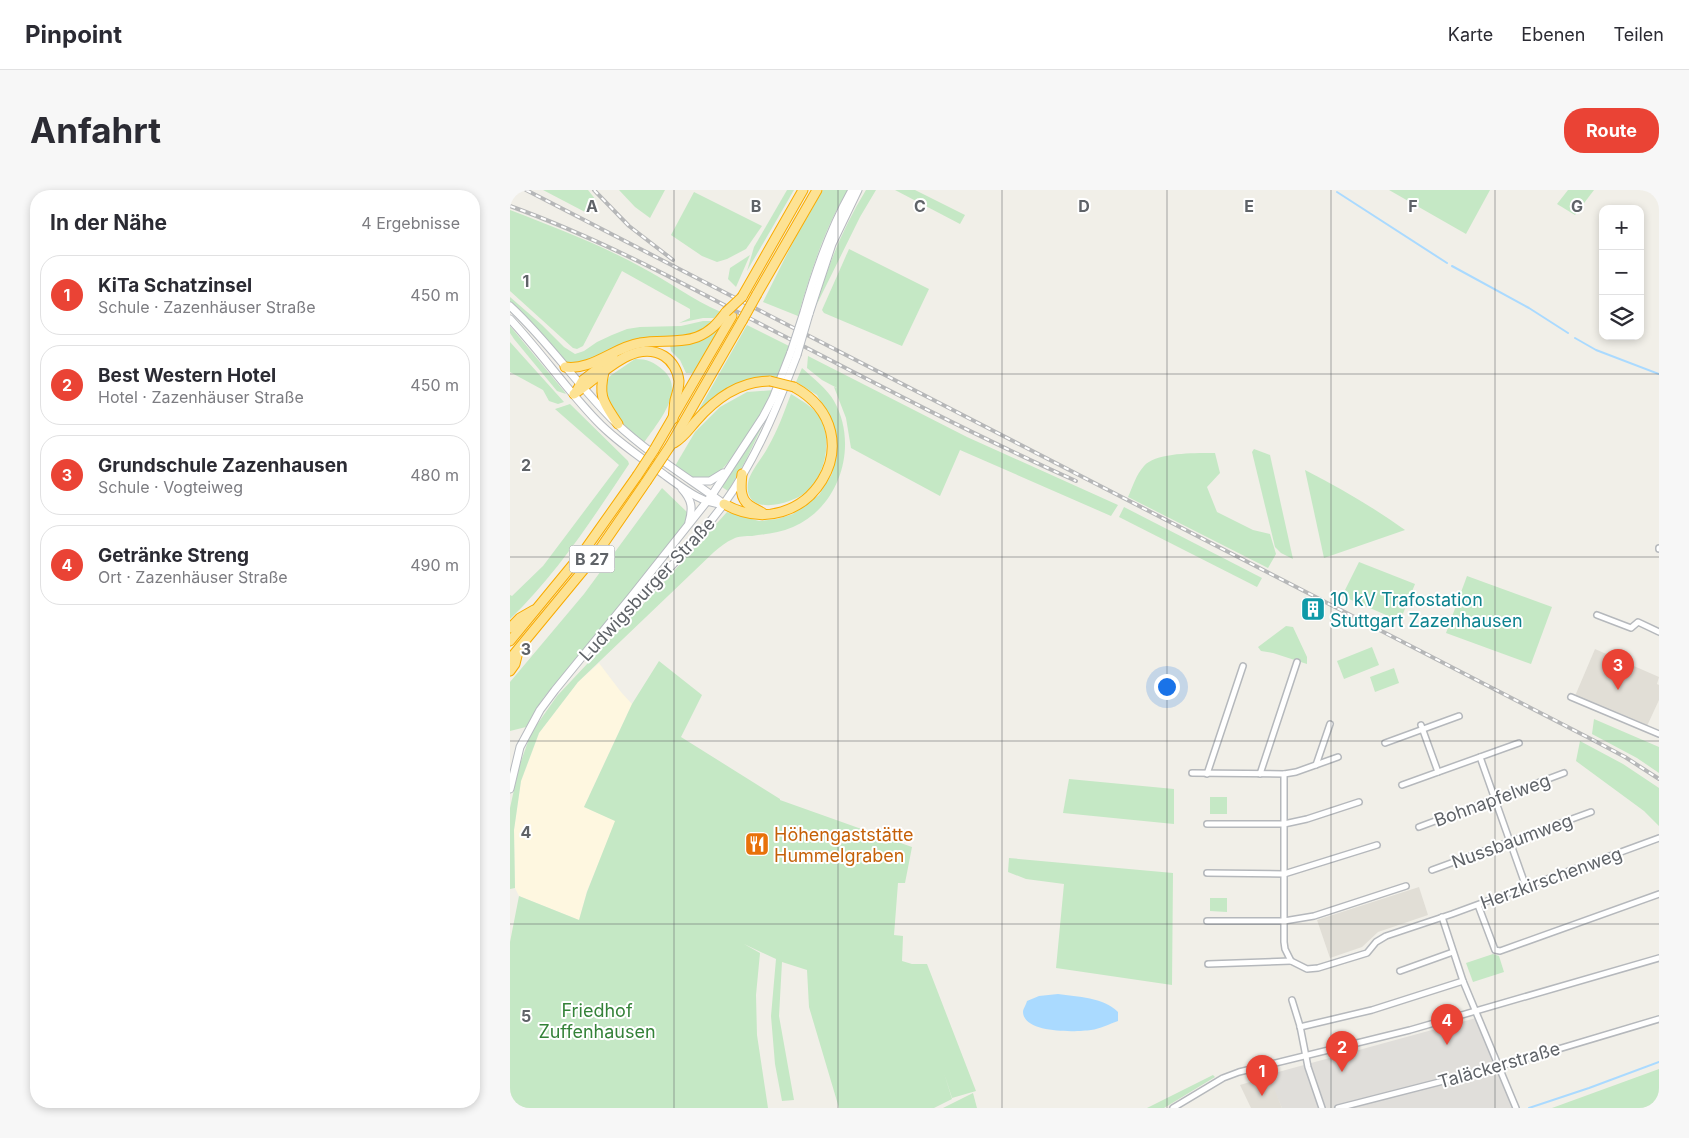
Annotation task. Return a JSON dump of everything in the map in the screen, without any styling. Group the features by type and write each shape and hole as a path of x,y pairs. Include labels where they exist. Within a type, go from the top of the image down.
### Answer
{"highway":[{"name":"B 27","path":"510,641 541,606 584,551 638,476 673,419 729,314 744,293 803,190"},
{"name":"B 27","path":"510,659 595,556 670,446 817,190"},
{"name":"B 27","path":"565,367 577,368 586,366 618,350 640,342 682,341 698,337 729,314"},
{"name":"B 27","path":"582,386 587,377 630,346"},
{"name":"B 27","path":"574,394 582,386 620,360 636,352 652,352 666,357 675,368 679,382 673,419"},
{"path":"604,372 601,386 602,396 618,424"},
{"name":"B 27","path":"670,446 685,436 705,411 728,393 750,383 770,381 794,387 814,401 825,416 831,435 831,460 821,483 808,498 791,509 764,515 740,511 724,504"},
{"path":"742,474 741,488 743,498 749,505 764,515"},
{"path":"510,628 520,618 541,606"},
{"name":"B 27","path":"510,671 515,664 518,649"}],"main road":[{"path":"794,353 817,268 829,236 852,190"},
{"path":"806,313 832,244 858,190"},
{"path":"510,306 534,330 565,367 618,424 658,458 692,481 710,498"},
{"path":"510,319 597,421 617,440 678,485 688,496 692,504 689,525"},
{"name":"Ludwigsburger Straße","path":"510,789 520,747 540,710 710,498 764,417 794,353"},
{"name":"Ludwigsburger Straße","path":"568,674 694,541 724,504 756,450 781,396 794,353"},
{"path":"692,481 710,481 730,469"},
{"path":"678,485 724,504"}],"street":[{"path":"1597,615 1631,628 1638,622 1659,632"},
{"path":"1260,774 1297,662"},
{"path":"1207,774 1243,666"},
{"path":"1571,697 1659,734"},
{"path":"1385,743 1422,727 1459,716"},
{"path":"1316,765 1330,724"},
{"path":"1422,727 1438,772"},
{"path":"1402,785 1519,743"},
{"path":"1192,774 1284,774 1296,772 1338,757"},
{"path":"1480,757 1526,887"},
{"name":"Bohnapfelweg","path":"1419,827 1564,773"},
{"path":"1284,774 1285,949 1291,961"},
{"path":"1207,824 1284,824 1359,802"},
{"name":"Nussbaumweg","path":"1432,870 1591,812"},
{"name":"Herzkirschenweg","path":"1208,964 1291,961 1307,969 1318,968 1367,953 1380,938 1478,905 1659,838"},
{"path":"1207,874 1284,874 1377,845"},
{"path":"1207,921 1284,921 1314,916 1406,886"},
{"path":"1478,905 1495,950 1500,951 1659,894"},
{"path":"1442,917 1463,981 1516,1108"},
{"path":"1400,971 1453,952"},
{"path":"1173,1108 1208,1086 1232,1074 1410,1030 1659,958"},
{"path":"1300,1028 1374,1010 1463,981"},
{"path":"1292,1000 1322,1108"},
{"name":"Taläckerstraße","path":"1338,1108 1498,1067 1659,1019"}],"shaded area":[{"path":"1595,649 1659,677 1657,684 1659,685 1659,700 1647,726 1575,696"},
{"path":"599,663 632,704 584,807 616,821 587,891 579,920 519,896 515,888 514,830 521,781 539,733 578,682"},
{"path":"1419,887 1428,915 1378,932 1362,947 1330,958 1317,920"},
{"path":"1476,1018 1519,1108 1282,1108 1267,1075"},
{"path":"1269,1076 1282,1108 1251,1108 1240,1085"}],"green space":[{"path":"543,190 588,190 596,200 585,212"},
{"path":"619,190 665,190 650,218 635,207"},
{"path":"787,190 794,190 747,271 754,247"},
{"path":"823,190 848,190 825,235 798,316 763,302 795,238"},
{"path":"866,190 876,190 860,217 817,304 837,246"},
{"path":"895,190 915,190 965,215 960,224"},
{"path":"1389,190 1490,190 1466,234"},
{"path":"1568,190 1594,190 1575,215 1557,204"},
{"path":"694,192 762,226 746,249 717,262 702,256 671,235"},
{"path":"510,210 609,251 651,272 700,302 721,312 714,318 703,318 679,323 690,318 690,309 622,271 583,346 577,349 573,348 510,291"},
{"path":"849,249 929,289 902,346 824,313 822,310"},
{"path":"750,255 736,287 728,279 730,268"},
{"path":"510,297 564,347 575,354 627,329 681,326 703,321 715,321 691,334 652,338 584,363 574,364 566,362 510,303"},
{"path":"747,325 789,346 778,377 752,378 721,393 698,411"},
{"path":"510,326 566,394 557,391 514,339 510,333"},
{"path":"719,329 695,373 686,373 680,360 671,351 670,345 712,333"},
{"path":"510,342 564,402 558,404 549,401 543,390 510,372"},
{"path":"808,356 967,437 1118,505 1111,516 960,450 940,496 851,448 846,418 834,387 837,388 822,380 807,368"},
{"path":"635,359 647,360 660,367 670,378 672,387 671,397 662,417 644,443 622,424 608,406 604,386 610,376"},
{"path":"802,368 831,397 841,418 845,436 844,455 840,473 833,490 823,505 809,518 793,527 772,533 737,537 721,546 578,682 539,733 521,781 514,830 515,888 510,889 510,808 519,767 531,733 557,696 727,512 759,521 777,519 793,514 819,495 832,474 837,447 832,422 817,395 796,382"},
{"path":"774,390 748,437 714,478 695,479 675,466 695,432 720,407 747,392"},
{"path":"791,394 811,407 820,418 826,437 825,458 813,485 799,497 780,504 760,504 753,501 748,494 749,479 775,434"},
{"path":"570,404 629,464 559,564 510,619 510,595 512,596 543,566 619,465 555,409"},
{"path":"768,414 746,460 728,491 722,487"},
{"path":"1254,449 1270,455 1293,559 1281,553 1275,547 1252,452"},
{"path":"1215,453 1220,473 1207,487 1217,512 1253,530 1270,534 1276,554 1268,568 1128,497 1139,473 1150,461 1177,454"},
{"path":"1305,470 1381,513 1405,530 1324,558"},
{"path":"662,488 688,513 685,525 544,697 526,727 510,731 510,682 584,594"},
{"path":"1124,507 1262,578 1257,587 1119,517"},
{"path":"1359,562 1415,584 1400,621 1342,596"},
{"path":"1467,576 1552,607 1531,664 1446,633"},
{"path":"1286,626 1293,627 1307,657 1307,664 1261,651 1258,647"},
{"path":"1372,647 1379,665 1344,679 1337,661"},
{"name":"Friedhof Zuffenhausen","path":"659,661 702,695 681,737 780,800 912,847 905,883 898,883 894,935 903,936 902,961 912,964 927,964 976,1091 952,1098 944,1073 952,1099 934,1108 839,1108 809,1007 807,970 782,962 779,1016 794,1100 782,1101 775,1064 771,1016 776,959 744,944 760,953 756,995 757,1035 768,1108 510,1108 510,942 519,896 579,920 587,892 615,821 584,807 632,704"},
{"path":"1394,668 1399,683 1375,692 1370,677"},
{"path":"1594,719 1659,747 1659,773 1637,758 1592,734"},
{"path":"1580,741 1623,764 1659,788 1659,826 1644,811 1576,761"},
{"path":"1069,779 1174,789 1174,824 1063,813"},
{"path":"1210,797 1227,797 1227,814 1210,814"},
{"path":"1009,858 1173,873 1172,985 1056,968 1064,884 1026,879 1008,872"},
{"path":"1210,898 1227,898 1227,912 1210,911"},
{"path":"1493,954 1499,956 1504,972 1473,982 1466,963"},
{"path":"1659,1069 1659,1108 1552,1108"},
{"path":"1213,1075 1215,1077 1164,1108 1147,1108"},
{"path":"973,1093 977,1108 943,1108"}],"water":[{"path":"1058,994 1105,1003 1118,1012 1118,1021 1101,1028 1084,1031 1064,1031 1041,1028 1026,1019 1023,1012 1027,1001 1039,996"}],"waterway":[{"path":"1337,192 1447,263"},
{"path":"1452,266 1529,308 1568,333"},
{"path":"1575,338 1596,350 1659,374"},
{"path":"1529,1108 1659,1062"}],"railway":[{"path":"526,190 1593,740 1625,757 1659,779"},
{"path":"594,190 629,226 673,260"},
{"path":"510,206 571,230 631,258 911,402 1076,481"}],"place":[{"name":"10 kV Trafostation Stuttgart Zazenhausen","path":"1313,609"},
{"name":"Grundschule Zazenhausen","path":"1618,690"},
{"name":"Höhengaststätte Hummelgraben","path":"757,844"},
{"name":"Getränke Streng","path":"1447,1045"},
{"name":"Best Western Hotel","path":"1342,1072"},
{"name":"KiTa Schatzinsel","path":"1262,1096"}]}
